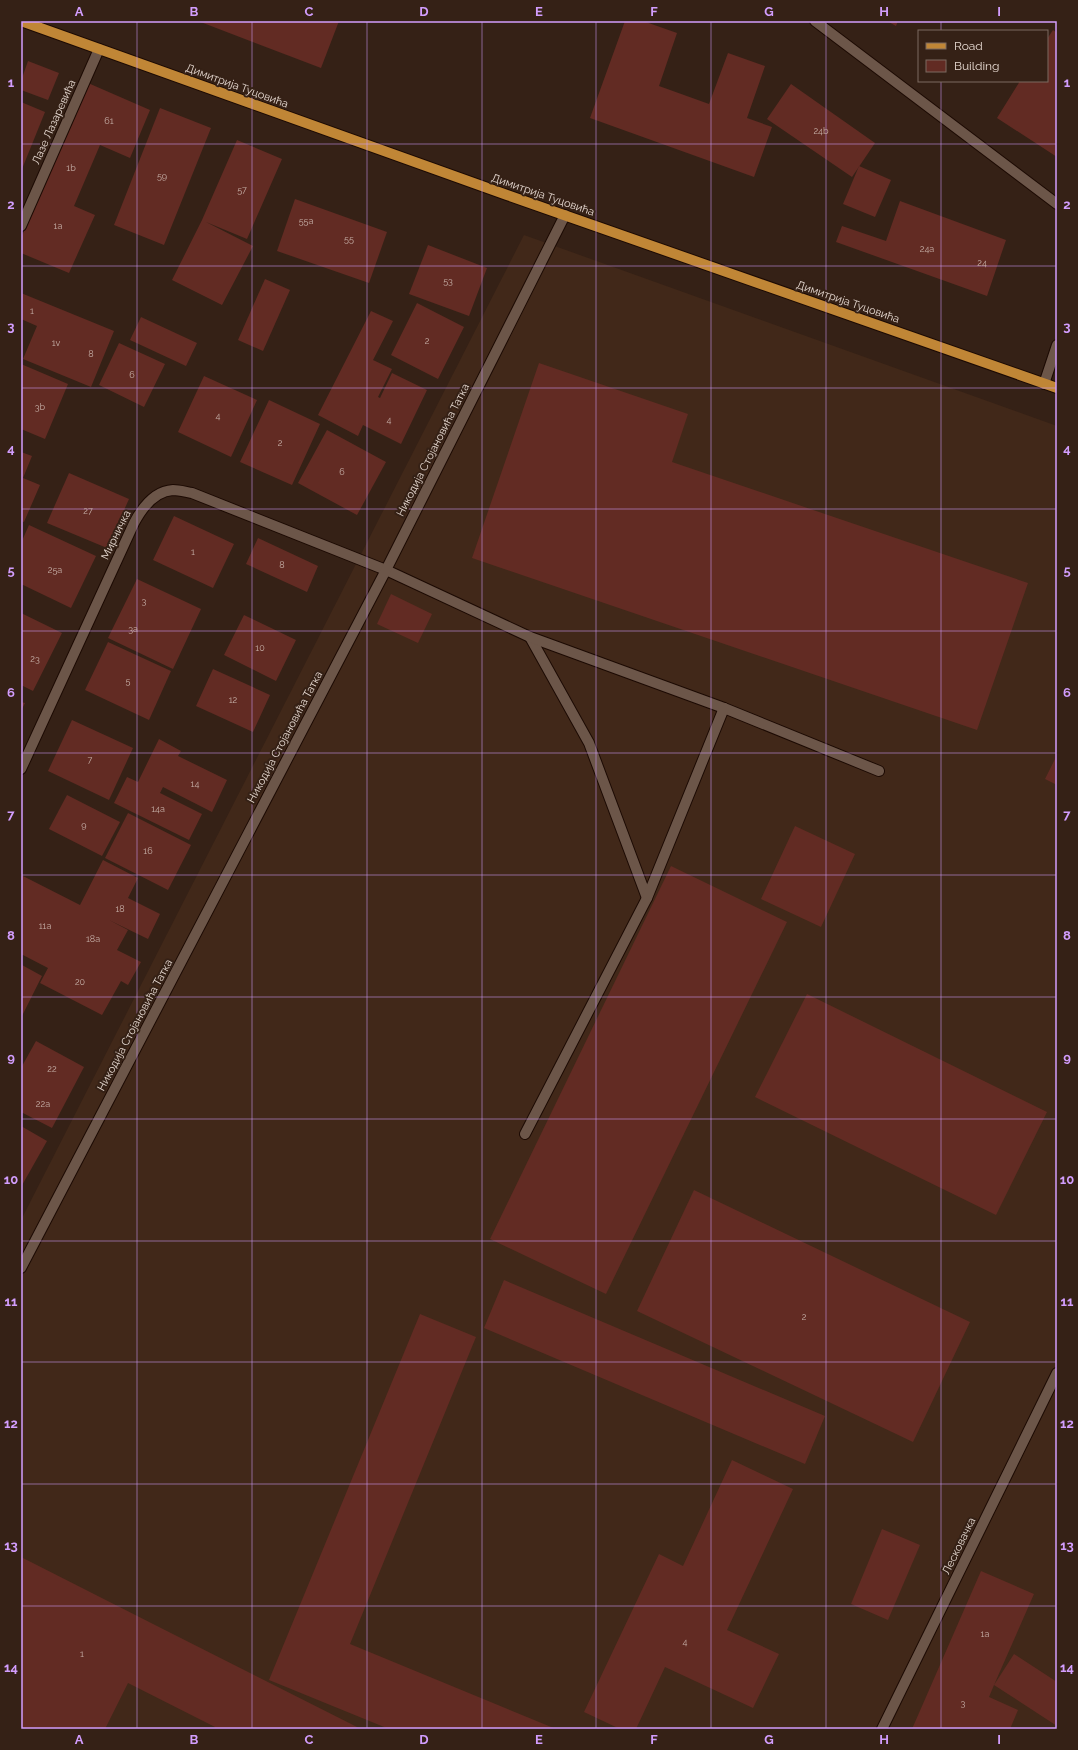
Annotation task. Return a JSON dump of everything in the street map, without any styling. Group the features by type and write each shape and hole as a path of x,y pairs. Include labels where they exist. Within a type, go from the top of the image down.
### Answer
{"main road":[{"name":"Димитрија Туцовића","path":"21,21 565,215 1057,388"}],"street":[{"path":"815,21 1057,204"},
{"name":"Лазе Лазаревића","path":"21,226 99,49"},
{"name":"Никодија Стојановића Татка","path":"21,1268 386,570 565,215"},
{"path":"1044,384 1057,345"},
{"name":"Мирничка","path":"21,769 134,523 143,508 157,495 172,490 192,493 386,570 530,637 724,708 879,771"},
{"path":"530,637 589,743 647,898"},
{"path":"525,1134 647,898 724,708"},
{"name":"Лесковачка","path":"882,1729 1057,1373"}],"shaded area":[{"path":"524,235 1057,426 1057,1729 21,1729 21,1220"}],"building":[{"path":"198,21 339,21 321,68"},
{"path":"625,21 643,21 677,33 659,86 709,104 728,53 765,66 747,118 772,127 754,177 590,118"},
{"path":"887,21 898,21 896,26"},
{"path":"1053,30 1057,33 1057,157 997,118 1019,82 1048,82 1048,38"},
{"path":"28,61 59,73 48,100 21,90 21,81"},
{"path":"88,83 150,110 130,158 100,145 74,206 95,215 69,273 21,253 21,238"},
{"path":"791,84 875,143 852,177 767,119"},
{"path":"21,102 45,112 22,169 21,168"},
{"path":"160,108 211,128 164,245 114,225"},
{"path":"237,140 282,159 247,239 206,222 253,246 222,305 172,280 202,220"},
{"path":"859,166 891,180 875,217 843,204"},
{"path":"295,199 387,232 369,283 277,251"},
{"path":"900,201 1006,240 987,296 836,242 842,226 886,241"},
{"path":"428,245 487,268 469,316 409,294"},
{"path":"265,279 290,290 263,351 238,340"},
{"path":"21,293 114,331 91,387 23,359 37,326 21,319"},
{"path":"417,303 464,327 438,379 391,355"},
{"path":"371,311 393,321 373,360 392,369 378,397 380,398 392,373 427,390 401,444 363,425 358,436 318,415"},
{"path":"141,317 197,343 186,366 130,340"},
{"path":"119,343 165,364 144,407 99,385"},
{"path":"539,363 688,414 672,462 1028,583 977,730 472,558"},
{"path":"21,364 68,384 45,439 21,429"},
{"path":"204,376 257,400 231,457 178,432"},
{"path":"269,400 320,424 292,485 240,462"},
{"path":"327,430 386,462 357,515 298,483"},
{"path":"21,452 32,456 23,478 40,485 24,522 21,521"},
{"path":"69,473 129,499 107,548 47,523"},
{"path":"174,516 234,544 213,588 153,560"},
{"path":"29,525 96,556 71,608 21,584 21,543"},
{"path":"258,538 318,566 307,592 246,564"},
{"path":"137,579 201,609 173,669 108,638"},
{"path":"391,594 432,614 418,643 377,624"},
{"path":"21,613 62,633 33,691 21,685"},
{"path":"244,615 296,640 276,681 224,655"},
{"path":"108,642 171,671 149,720 85,690"},
{"path":"213,669 270,695 253,732 196,706"},
{"path":"21,702 25,703 21,711"},
{"path":"72,720 133,748 109,800 48,771"},
{"path":"159,739 181,751 178,756 227,780 212,812 163,787 160,793 202,814 189,840 114,803 127,777 138,782"},
{"path":"1057,755 1057,785 1045,779"},
{"path":"67,795 120,822 102,856 49,829"},
{"path":"128,813 191,845 168,890 105,858"},
{"path":"795,826 855,854 821,927 761,899"},
{"path":"103,860 138,878 128,898 160,914 148,939 109,920 128,930 117,950 141,962 128,985 121,981 102,1015 40,983 48,968 21,954 21,875 80,905"},
{"path":"671,866 787,922 606,1294 490,1239"},
{"path":"22,965 42,976 21,1018 21,966"},
{"path":"807,994 1047,1112 996,1215 755,1097"},
{"path":"36,1041 84,1067 52,1128 21,1112 21,1068"},
{"path":"21,1126 47,1141 21,1187"},
{"path":"694,1190 970,1322 913,1442 637,1311"},
{"path":"504,1280 825,1416 805,1464 484,1328"},
{"path":"420,1314 476,1337 350,1644 556,1729 389,1729 269,1680"},
{"path":"732,1460 793,1489 727,1630 779,1654 753,1708 665,1667 636,1729 620,1729 584,1712 659,1554 683,1566"},
{"path":"882,1529 920,1545 888,1620 851,1604"},
{"path":"21,1557 361,1729 214,1729 215,1727 128,1683 105,1729 21,1729"},
{"path":"981,1571 1034,1594 989,1697 1018,1710 1010,1729 912,1729"},
{"path":"1014,1654 1057,1682 1057,1726 994,1685"}]}
